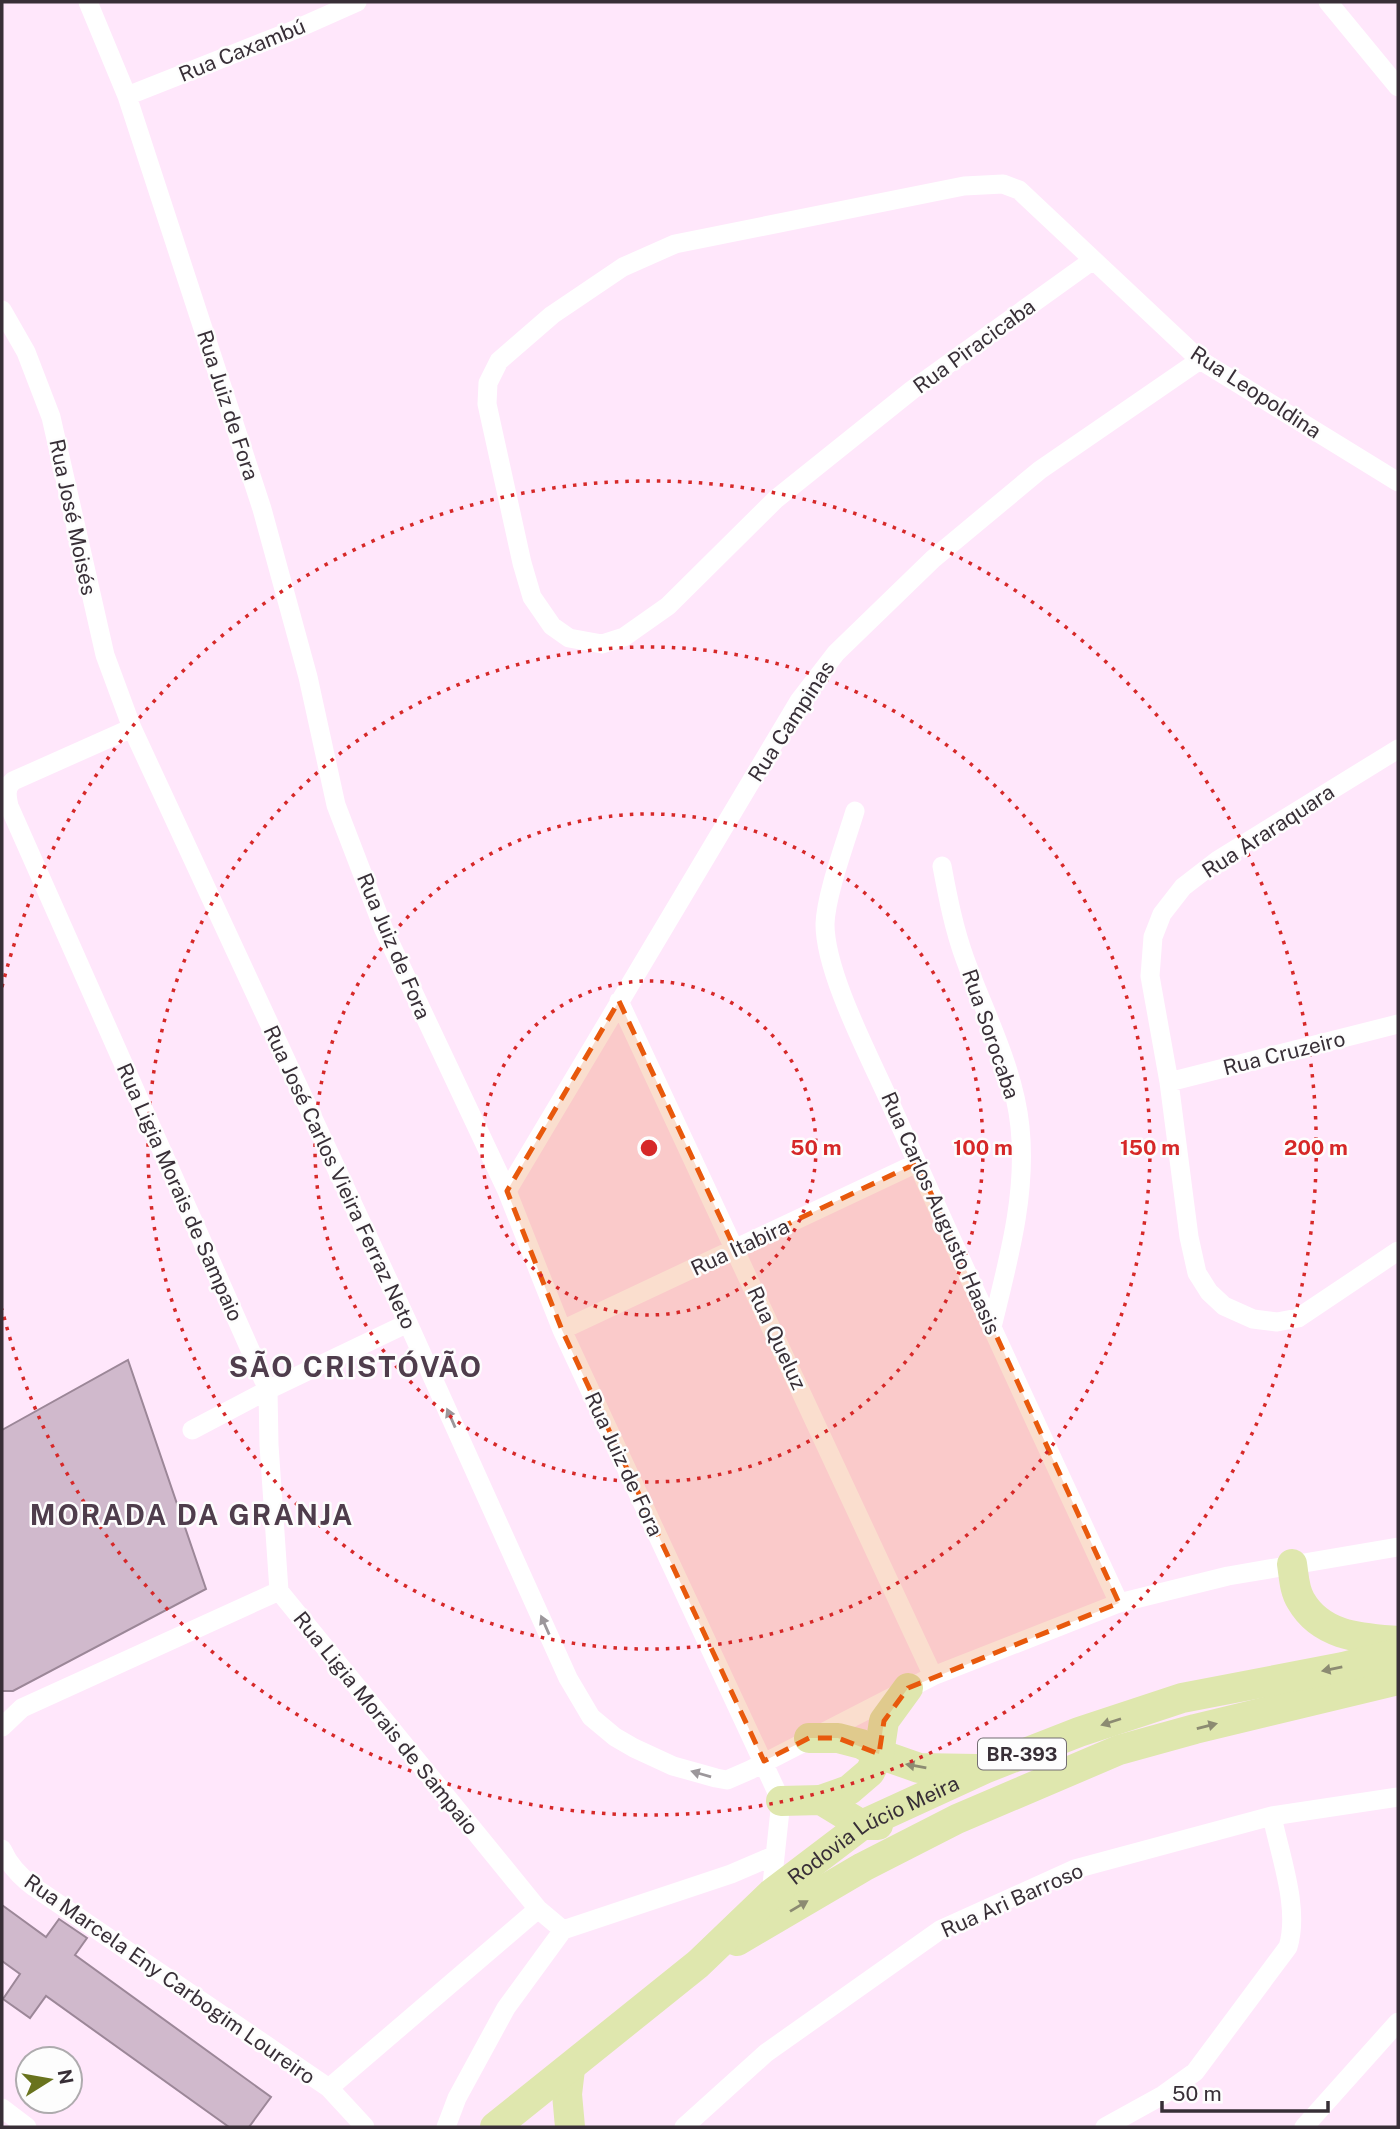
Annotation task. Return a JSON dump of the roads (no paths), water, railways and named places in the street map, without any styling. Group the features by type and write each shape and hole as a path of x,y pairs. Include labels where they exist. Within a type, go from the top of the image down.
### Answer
{"main road":[{"path":"1292,1564 1301,1602 1330,1629 1349,1636 1398,1641"},
{"name":"Rodovia Lúcio Meira","path":"495,2127 698,1964 771,1894 862,1825 984,1769 1079,1732 1182,1698 1343,1667 1398,1653"},
{"name":"Rodovia Lúcio Meira","path":"698,1964 863,1867 957,1819 1119,1751 1207,1726 1398,1680"},
{"path":"780,1801 821,1800 849,1790 870,1772 879,1754 884,1721 921,1682"},
{"path":"809,1738 838,1738 861,1744 879,1754 919,1768 984,1769"},
{"path":"821,1800 862,1825 888,1824 909,1819 1051,1759 1090,1751 1119,1751"},
{"path":"570,2069 567,2094 570,2127"}],"street":[{"name":"Rua Juiz de Fora","path":"88,2 127,96 262,509 308,677 336,805 384,930 507,1191 562,1330 780,1801 771,1894"},
{"name":"Rua Caxambú","path":"127,96 357,2"},
{"path":"1328,2 1398,87"},
{"name":"Rua Piracicaba","path":"1003,184 1019,190 1031,200 1093,260 912,390 776,499 668,606 624,637 602,644 569,638 552,626 532,597 486,404 488,383 499,361 552,315 623,267 675,244 734,231 964,186 1003,184"},
{"name":"Rua Leopoldina","path":"1093,260 1200,360 1398,482"},
{"name":"Rua José Moisés","path":"2,310 26,352 51,417 105,655 132,728"},
{"name":"Rua Campinas","path":"507,1191 799,701 836,653 933,559 1040,470 1200,360"},
{"name":"Rua José Carlos Vieira Ferraz Neto","path":"132,728 408,1323 568,1678 592,1717 615,1737 673,1766 727,1780 921,1682 1119,1603 1228,1576 1398,1547"},
{"name":"Rua Ligia Morais de Sampaio","path":"132,728 13,781 7,791 8,799 268,1390 279,1591 538,1909 563,1930"},
{"name":"Rua Araraquara","path":"1398,749 1218,860 1183,887 1162,914 1153,937 1150,976 1169,1082 1189,1237 1198,1273 1209,1292 1224,1306 1253,1319 1278,1322 1298,1318 1398,1251"},
{"name":"Rua Carlos Augusto Haasis","path":"855,811 832,887 825,923 829,951 839,985 917,1163 1119,1603"},
{"name":"Rua Sorocaba","path":"942,866 955,927 1010,1076 1020,1126 1022,1182 1013,1240 992,1327"},
{"name":"Rua Queluz","path":"619,1001 736,1249 921,1682"},
{"name":"Rua Cruzeiro","path":"1169,1082 1398,1024"},
{"name":"Rua Itabira","path":"562,1330 917,1163"},
{"path":"192,1430 268,1390 408,1323"},
{"path":"2,1727 22,1708 279,1591"},
{"name":"Rua Ari Barroso","path":"684,2127 766,2053 940,1930 1075,1868 1272,1816 1398,1797"},
{"path":"1105,2127 1163,2095 1195,2072 1288,1947 1293,1930 1292,1909 1272,1816"},
{"name":"Rua Marcela Eny Carbogim Loureiro","path":"2,1849 19,1876 34,1887 329,2088 538,1909"},
{"path":"446,2127 457,2098 506,2008 563,1930 731,1874 773,1856"},
{"path":"1304,2127 1398,2022"},
{"path":"329,2088 365,2127"},
{"path":"2,2108 27,2127"}],"district":[{"name":"SÃO CRISTÓVÃO","path":"356,1366"},
{"name":"MORADA DA GRANJA","path":"192,1514"}]}
